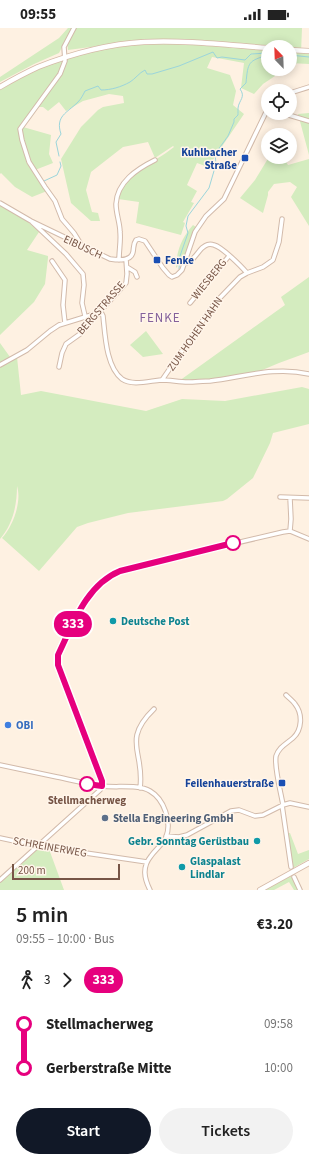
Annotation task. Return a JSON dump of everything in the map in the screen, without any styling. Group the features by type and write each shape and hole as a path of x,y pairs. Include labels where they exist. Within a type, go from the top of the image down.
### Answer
{"main road":[{"path":"0,87 36,68 64,57 113,46 143,42 174,41 261,47"},
{"path":"297,50 309,51"},
{"path":"260,890 309,863"}],"street":[{"path":"74,28 64,47 65,61 60,74 20,129 29,162 55,200 62,219 74,233 82,246"},
{"path":"297,91 309,87"},
{"path":"297,118 308,121"},
{"path":"126,259 132,256 134,243 139,239 145,241 168,275 172,277 177,275 184,264 195,232 206,216 224,198 262,120"},
{"path":"119,260 118,249 121,234 116,204 118,195 126,179 144,165 155,160"},
{"name":"EIBUSCH","path":"0,203 31,222 110,259 126,259"},
{"name":"ZUM HOHEN HAHN","path":"162,380 214,304 240,277 247,272 263,267 273,260 279,242 282,219"},
{"path":"31,222 66,254 83,274 84,285 82,303 85,316"},
{"path":"184,264 189,263 202,248 208,244 214,245 247,272"},
{"name":"WIESBERG","path":"190,303 229,256"},
{"name":"BERGSTRASSE","path":"59,367 66,344 80,334 126,283 126,259"},
{"path":"52,261 65,280 63,305 65,323"},
{"name":"BERGSTRASSE","path":"127,267 135,272 137,277"},
{"path":"0,365 27,350 50,331 65,323 101,312 111,362 122,379 128,382 139,383 162,380 190,382 210,381 271,371 309,374"},
{"path":"280,497 309,498"},
{"path":"290,498 290,531"},
{"path":"0,880 100,790 102,786 102,781 58,665 58,655 88,597 101,582 120,571 290,531 309,539"},
{"path":"286,695 296,705 300,720 299,730 296,735 280,748 276,755 276,772 283,805 291,868"},
{"path":"140,788 142,771 137,753 137,733 140,725 154,709"},
{"path":"0,765 102,786 140,788 149,791 156,796 163,804 167,818 167,831 162,845 150,856 144,870 150,890"},
{"path":"166,836 187,835 231,811 239,810 255,816 263,815 290,803 309,807"},
{"name":"SCHREINERWEG","path":"0,838 38,846 147,862"},
{"path":"294,877 300,890"}],"green space":[{"path":"68,28 72,28 59,53 0,82 0,77 59,38"},
{"path":"75,28 302,28 301,53 309,53 309,64 297,63 297,40 261,40 261,76 275,76 261,84 261,86 254,94 241,88 244,63 212,57 207,68 230,75 236,91 233,105 244,114 208,167 197,163 187,185 197,191 191,202 194,203 183,222 185,223 181,235 136,223 139,202 118,199 122,189 134,175 166,153 174,147 173,146 155,158 148,142 123,147 91,172 86,190 92,212 98,213 100,221 91,221 71,203 61,159 81,127 98,110 103,107 124,103 123,96 109,94 83,101 66,111 59,102 48,111 43,107 37,107 62,73 68,57 106,45 68,50 67,41"},
{"path":"63,60 58,75 20,129 29,162 47,191 32,197 15,187 1,173 0,174 0,90 37,69"},
{"path":"309,113 309,155 298,114"},
{"path":"23,127 51,135 49,154 53,163 35,170 26,152 21,129"},
{"path":"309,159 309,226 291,197 297,187 290,182 274,184 268,192 263,213 240,198 255,180 265,164 297,164 297,162"},
{"path":"0,205 27,221 39,232 27,250 48,256 48,258 45,284 34,302 0,335"},
{"path":"193,225 196,227 186,256 176,268 180,245"},
{"path":"309,277 309,352 260,371 217,379 179,381 285,305 281,297"},
{"path":"146,331 163,354 143,357 130,345"},
{"path":"0,343 10,357 0,364"},
{"path":"17,357 21,395 41,391 146,411 182,399 225,401 302,387 309,389 309,424 273,433 270,443 253,478 227,499 223,501 128,513 77,527 39,571 2,538 10,527 16,514 18,499 17,486 16,500 11,521 0,539 0,366"},
{"path":"288,833 290,833 298,854 309,850 309,859 293,868"},
{"path":"37,848 49,849 64,890 0,890 0,881"},
{"path":"291,876 298,890 294,890 289,882 274,890 264,890"}],"waterway":[{"path":"59,156 56,142 61,134 61,119 63,115 79,101 85,91 98,86 101,90 116,88 130,82 145,70 147,74 152,74 179,66 213,52 217,58 222,57 245,60 251,54 261,53"},
{"path":"297,56 309,57"},
{"path":"179,269 180,256 188,233 186,226 188,216 209,188 216,164 215,154 228,136 234,119 238,115 238,108 242,96 240,89 246,83 247,71 250,63 261,57"},
{"path":"44,181 57,175 61,166 60,162"}],"bus line":[{"name":"333","path":"87,784 102,786 102,781 59,672 58,655 88,597 101,582 120,571 233,543"}],"place":[{"name":"Kuhlbacher Straße","path":"245,158"},
{"name":"Fenke","path":"157,260"},
{"name":"Deutsche Post","path":"113,621"},
{"name":"OBI","path":"8,725"},
{"name":"Feilenhauerstraße","path":"282,783"},
{"name":"Stellmacherweg","path":"87,784"},
{"name":"Stella Engineering GmbH","path":"105,818"},
{"name":"Gebr. Sonntag Gerüstbau","path":"257,841"},
{"name":"Glaspalast Lindlar","path":"182,867"}],"district":[{"name":"FENKE","path":"160,318"}]}
